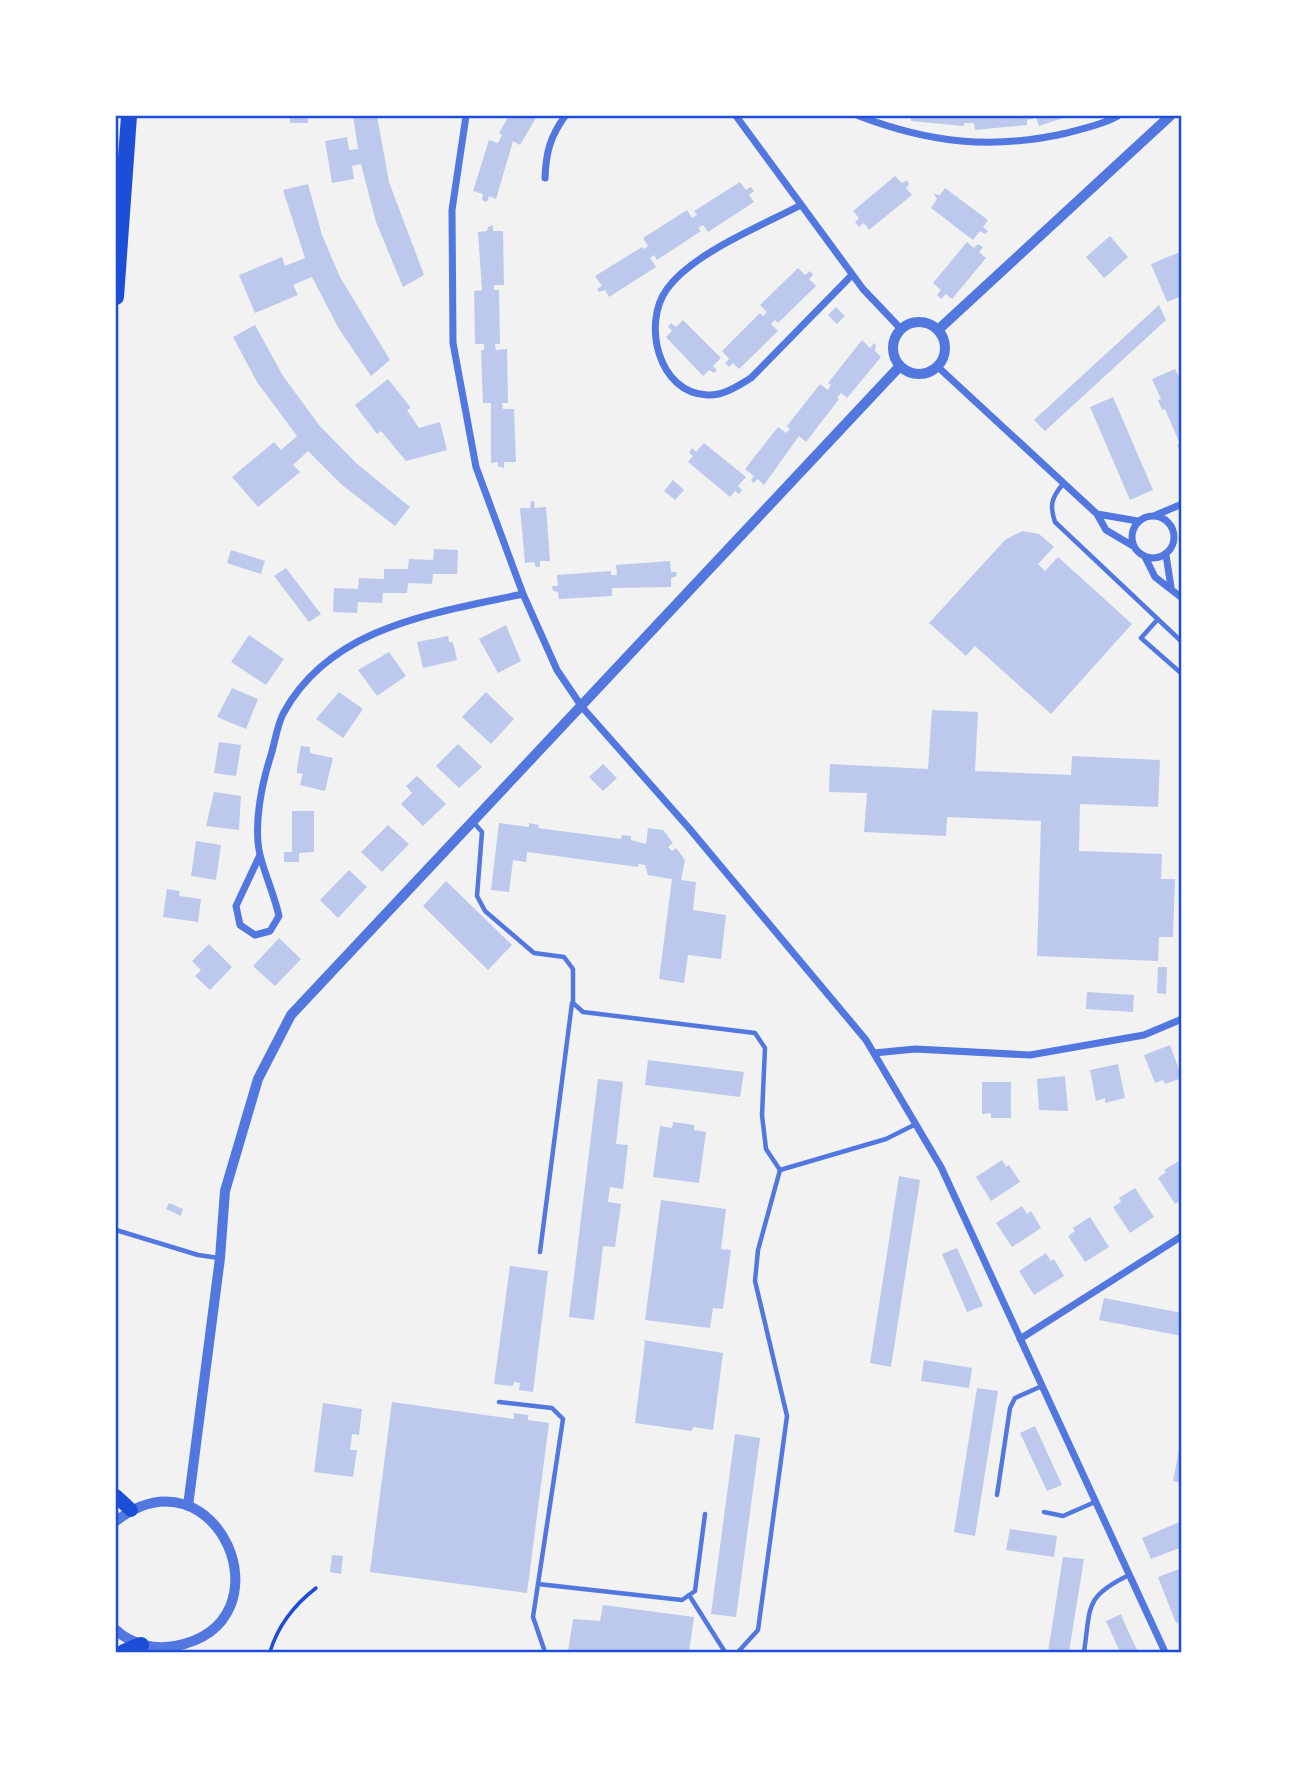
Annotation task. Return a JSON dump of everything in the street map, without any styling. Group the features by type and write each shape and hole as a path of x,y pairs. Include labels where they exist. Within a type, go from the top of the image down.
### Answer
{"highway":[{"path":"116,297 129,116"},
{"path":"116,1496 131,1510"},
{"path":"124,1653 141,1645"}],"street":[{"path":"466,116 452,210 453,343 475,467 523,594 557,670 582,706 688,827 874,1054 941,1167 1165,1653"},
{"path":"545,178 546,149 552,133 565,116"},
{"path":"736,116 799,206 852,275 901,329"},
{"path":"859,116 964,144 1030,141 1104,124 1118,116"},
{"path":"938,330 1170,116"},
{"path":"799,206 696,263 667,289 656,312 654,339 664,365 682,388 706,395 731,391 751,378 852,275"},
{"path":"920,322 938,330 946,348 938,367 919,374 900,366 893,348 901,329 920,322"},
{"path":"188,1506 220,1258 225,1191 258,1079 291,1015 900,366"},
{"path":"938,367 1097,514 1106,530 1133,546 1145,557 1155,577 1171,587 1181,598"},
{"path":"1097,514 1138,521 1181,505"},
{"path":"1155,515 1170,524 1174,533 1174,542 1166,555 1171,587"},
{"path":"1133,546 1132,532 1138,521"},
{"path":"1145,557 1166,555"},
{"path":"260,855 236,906 240,926 256,935 270,931 279,915 273,888 260,855 258,835 264,774 283,714 312,676 353,643 395,622 523,594"},
{"path":"874,1054 915,1049 1030,1055 1144,1035 1181,1019"},
{"path":"1020,1339 1181,1236"},
{"path":"116,1521 131,1510 159,1502 188,1506 208,1516 223,1532 233,1552 237,1574 233,1597 224,1617 192,1648 141,1645 116,1630"}],"lane":[{"path":"1063,484 1052,497 1051,511 1055,522 1181,642"},
{"path":"1158,620 1141,638 1181,674"},
{"path":"473,822 482,832 477,896 485,911 534,953 564,957 573,969 573,1003 540,1252"},
{"path":"573,1003 583,1012 755,1033 765,1048 762,1115 766,1149 780,1170 758,1250 755,1281 787,1416 758,1630 738,1653"},
{"path":"780,1170 886,1139 916,1125"},
{"path":"116,1230 198,1255 220,1258"},
{"path":"997,1495 1010,1408 1015,1398 1042,1386"},
{"path":"499,1402 552,1408 563,1419 533,1617 545,1653"},
{"path":"1044,1512 1063,1516 1096,1503"},
{"path":"538,1584 682,1600 695,1591 705,1514"},
{"path":"1084,1653 1092,1600 1101,1588 1129,1575"},
{"path":"689,1595 725,1653"}],"path":[{"path":"270,1653 274,1639 294,1605 316,1588"}],"building":[{"path":"290,116 308,116 308,123 290,123"},
{"path":"353,116 377,116 389,182 424,275 403,287 376,222 361,164 352,166 354,179 332,183 325,141 347,137 349,150 358,149"},
{"path":"509,116 537,116 520,145 513,141 496,199 489,196 487,202 482,200 483,194 473,191 489,140 498,143 502,135 499,133"},
{"path":"911,116 1069,116 1039,126 1036,118 1027,120 1027,125 975,130 974,123 964,123 964,126 911,121"},
{"path":"895,176 902,183 907,180 909,184 906,188 912,195 869,230 864,223 859,227 855,222 859,218 853,211"},
{"path":"740,182 746,190 751,187 754,191 749,195 754,202 708,232 703,225 698,228 701,231 657,260 654,255 650,258 656,267 609,297 605,290 599,292 597,289 602,286 595,276 648,246 643,238 687,210 692,218 697,215 694,211"},
{"path":"308,184 322,235 340,277 390,360 371,376 339,329 312,277 293,285 298,295 255,313 239,275 282,257 285,266 305,258 283,190"},
{"path":"945,188 988,220 983,227 988,231 985,234 980,231 973,240 931,208 937,199 934,194 940,195"},
{"path":"493,225 493,231 503,231 504,285 494,285 494,290 499,290 500,344 495,344 496,350 507,349 508,403 502,403 503,409 514,409 516,462 504,462 504,468 498,466 498,462 491,463 491,403 483,403 481,350 484,350 484,344 475,344 474,291 482,290 478,232 487,231 488,227"},
{"path":"1110,236 1128,257 1104,278 1086,257"},
{"path":"967,242 974,248 978,244 983,247 979,252 986,258 952,299 946,294 941,299 937,295 941,290 933,283"},
{"path":"1182,251 1182,296 1167,302 1151,264"},
{"path":"798,268 805,275 810,271 813,275 809,279 816,286 778,323 775,320 771,324 778,331 739,369 733,363 729,367 725,363 729,359 722,351 760,313 763,316 767,312 760,305"},
{"path":"1159,305 1166,320 1045,431 1034,420"},
{"path":"836,307 845,316 837,324 828,315"},
{"path":"683,320 721,358 713,366 717,370 714,373 709,370 703,376 666,337 672,331 668,327 671,323 676,327"},
{"path":"255,325 283,376 319,425 356,463 410,507 395,526 342,485 308,451 293,465 300,472 258,507 232,477 274,442 281,450 297,436 257,382 233,337"},
{"path":"862,340 870,348 874,343 875,351 881,357 847,398 841,393 806,442 799,436 764,485 758,479 753,483 751,480 754,476 745,469 778,427 786,433 790,429 787,426 820,384 828,390 831,385 828,383"},
{"path":"1175,369 1182,384 1182,455 1177,445 1180,444 1165,409 1162,410 1158,400 1161,399 1152,379"},
{"path":"388,379 411,408 407,410 419,428 440,422 447,450 406,461 381,431 377,434 355,405"},
{"path":"1113,397 1153,490 1130,500 1090,407"},
{"path":"704,443 746,477 738,486 742,490 739,494 735,491 730,497 688,462 693,456 689,453 692,448 696,452"},
{"path":"673,480 684,490 675,500 664,491"},
{"path":"531,501 534,501 535,508 546,507 550,561 540,561 540,567 536,567 534,562 525,563 520,508 530,508"},
{"path":"1022,531 1039,534 1054,547 1038,564 1045,571 1058,557 1132,624 1051,714 975,646 966,656 929,623 1005,540"},
{"path":"434,549 458,550 457,574 433,574 432,584 408,583 407,593 383,593 382,603 358,602 357,613 333,612 334,588 358,589 359,578 384,579 384,569 408,569 409,559 433,560"},
{"path":"231,550 265,561 261,574 227,563"},
{"path":"670,561 671,572 676,572 677,576 671,578 671,587 612,588 612,596 559,599 558,592 553,591 552,586 558,586 557,575 611,571 611,575 617,575 616,565"},
{"path":"286,568 321,614 309,622 274,576"},
{"path":"506,625 521,661 498,673 479,639"},
{"path":"249,635 284,659 266,685 231,662"},
{"path":"448,636 449,642 453,642 457,660 423,668 417,642"},
{"path":"389,652 406,676 377,696 358,670"},
{"path":"232,688 258,699 246,729 217,717"},
{"path":"339,692 363,709 343,738 316,719"},
{"path":"486,692 514,719 491,744 462,717"},
{"path":"932,710 978,712 975,771 1071,775 1072,756 1160,760 1158,807 1080,804 1079,851 1162,854 1161,879 1175,879 1173,937 1159,937 1158,961 1037,956 1041,821 947,817 946,836 864,832 867,793 829,792 830,764 928,769"},
{"path":"219,742 241,745 236,776 214,773"},
{"path":"458,744 482,767 459,788 436,766"},
{"path":"301,746 310,747 310,753 333,758 325,791 300,785 303,774 297,773 297,768"},
{"path":"603,764 617,778 603,791 589,777"},
{"path":"417,776 446,804 423,826 401,804 412,793 406,786"},
{"path":"214,792 241,796 239,830 206,826"},
{"path":"292,811 314,811 314,852 299,853 299,862 284,862 284,852 292,852"},
{"path":"499,823 529,827 529,823 539,825 538,828 621,839 622,835 631,836 631,840 646,844 648,828 663,830 673,843 668,847 672,851 676,848 685,860 681,880 696,882 693,910 726,915 721,959 688,955 684,983 659,979 672,879 648,875 645,865 639,864 638,867 527,852 526,862 513,860 509,892 491,890"},
{"path":"388,825 409,844 382,872 361,852"},
{"path":"196,841 221,845 216,880 191,876"},
{"path":"349,870 367,887 338,918 320,900"},
{"path":"446,881 512,945 488,970 423,906"},
{"path":"167,889 180,891 179,896 201,899 198,922 163,917"},
{"path":"279,938 301,959 275,986 253,966"},
{"path":"209,944 232,967 210,990 195,976 201,970 192,961"},
{"path":"1158,967 1167,967 1166,994 1157,993"},
{"path":"1087,992 1134,995 1133,1012 1086,1009"},
{"path":"1170,1045 1182,1078 1165,1084 1163,1080 1155,1083 1144,1055"},
{"path":"648,1060 744,1072 740,1097 645,1085"},
{"path":"1118,1064 1125,1098 1105,1103 1105,1098 1096,1101 1090,1070"},
{"path":"1065,1076 1068,1111 1039,1110 1037,1079"},
{"path":"598,1079 623,1082 616,1144 628,1145 623,1189 610,1187 608,1202 621,1204 615,1247 603,1246 594,1320 569,1317"},
{"path":"982,1082 1011,1082 1011,1118 991,1118 991,1113 982,1114"},
{"path":"673,1122 694,1125 694,1130 706,1132 699,1183 653,1177 660,1126 672,1128"},
{"path":"1182,1159 1182,1200 1175,1204 1158,1178 1166,1172 1164,1170"},
{"path":"1002,1160 1006,1167 1009,1165 1020,1182 991,1201 976,1177"},
{"path":"899,1176 920,1180 891,1367 870,1363"},
{"path":"1135,1188 1154,1217 1130,1233 1113,1207 1121,1202 1119,1198"},
{"path":"661,1200 726,1209 721,1249 731,1250 723,1309 713,1308 710,1328 645,1320"},
{"path":"169,1203 183,1209 181,1216 166,1209"},
{"path":"1022,1206 1027,1214 1031,1211 1041,1228 1012,1247 996,1223"},
{"path":"1090,1217 1109,1247 1085,1262 1068,1236 1075,1231 1073,1228"},
{"path":"957,1248 983,1306 967,1312 942,1254"},
{"path":"1046,1253 1051,1261 1054,1259 1064,1276 1034,1295 1019,1271"},
{"path":"510,1266 548,1271 533,1392 519,1390 520,1383 514,1382 513,1386 494,1384"},
{"path":"1104,1298 1182,1313 1182,1336 1099,1320"},
{"path":"643,1340 723,1353 713,1430 693,1427 692,1431 635,1423 645,1342"},
{"path":"924,1360 972,1368 969,1388 921,1381"},
{"path":"977,1388 998,1391 975,1536 954,1532"},
{"path":"392,1402 514,1419 514,1413 528,1415 528,1420 549,1423 527,1593 370,1572"},
{"path":"323,1403 362,1409 359,1435 352,1434 350,1450 357,1450 353,1477 314,1472"},
{"path":"1035,1426 1062,1485 1047,1491 1020,1433"},
{"path":"735,1434 760,1438 736,1617 711,1614"},
{"path":"1182,1445 1182,1483 1173,1481"},
{"path":"1182,1521 1182,1547 1151,1559 1142,1538"},
{"path":"1010,1529 1057,1536 1054,1557 1006,1550"},
{"path":"332,1555 343,1556 341,1574 330,1572"},
{"path":"1063,1557 1084,1559 1069,1652 1048,1652"},
{"path":"1182,1568 1182,1621 1176,1623 1158,1577"},
{"path":"603,1605 694,1617 689,1652 568,1652 573,1619 600,1621"},
{"path":"1121,1614 1138,1652 1120,1652 1106,1621"}]}
